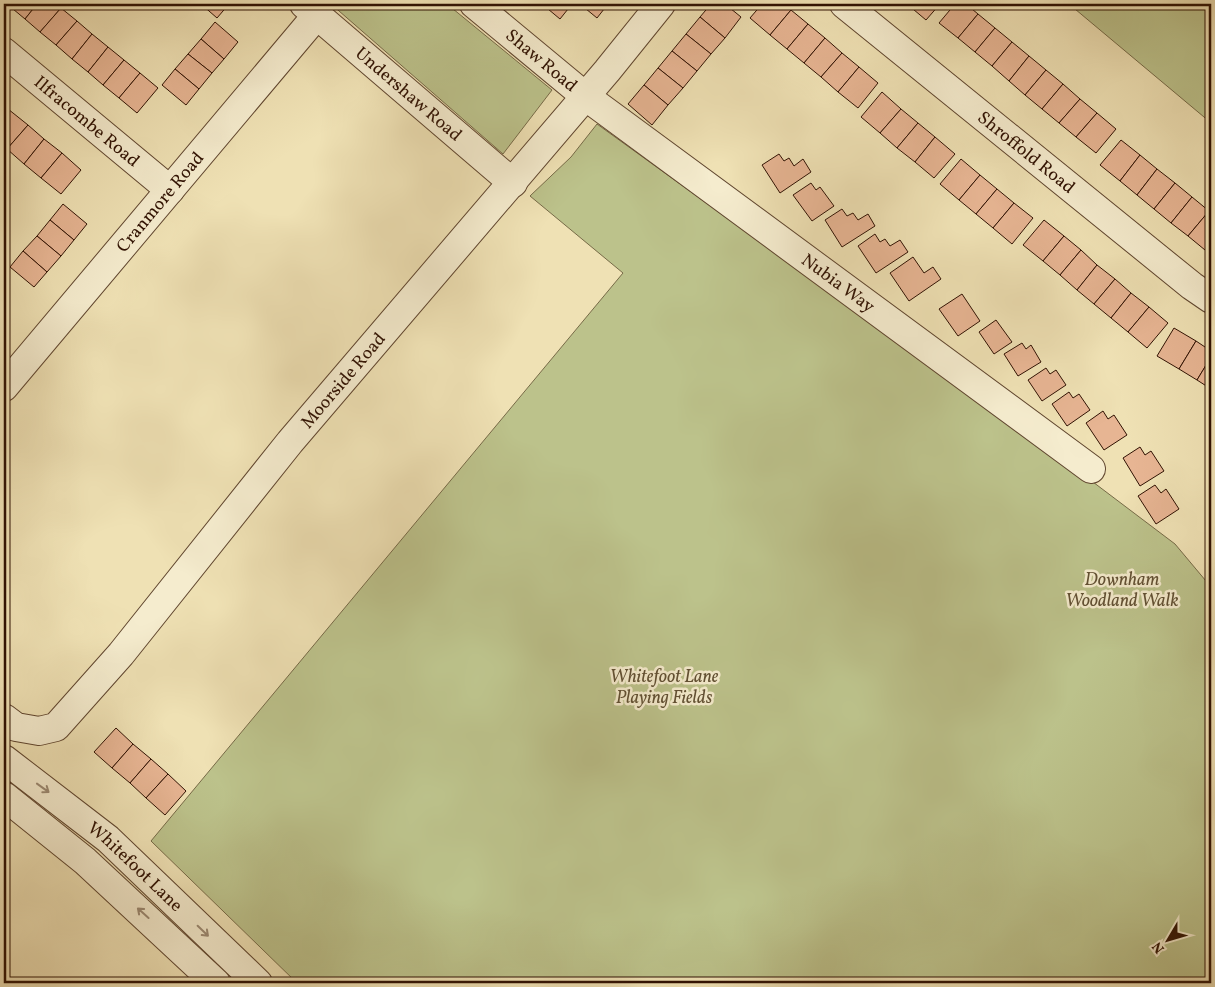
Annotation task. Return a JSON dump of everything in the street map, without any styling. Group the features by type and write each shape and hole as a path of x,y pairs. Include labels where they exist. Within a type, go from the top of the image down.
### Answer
{"street":[{"name":"Shaw Road","path":"474,4 585,96"},
{"name":"Moorside Road","path":"10,722 39,731 56,727 120,654 290,442 513,183 661,4"},
{"name":"Shroffold Road","path":"844,4 1176,274 1211,299"},
{"name":"Undershaw Road","path":"310,9 513,183"},
{"name":"Cranmore Road","path":"9,371 170,190 310,9"},
{"name":"Ilfracombe Road","path":"4,52 170,190"},
{"name":"Nubia Way","path":"585,96 1091,468"},
{"name":"Whitefoot Lane","path":"4,759 108,840 258,983"},
{"name":"Whitefoot Lane","path":"4,796 85,861 216,983"}],"green space":[{"path":"331,4 447,4 552,90 503,154"},
{"path":"1069,4 1211,4 1211,123 1204,117"},
{"name":"Whitefoot Lane Playing Fields","path":"597,124 1089,479 1175,544 1211,587 1211,983 297,983 151,841 623,273 530,196 571,157"}],"building":[{"path":"7,4 37,4 25,19"},
{"path":"37,4 56,4 61,8 40,32 25,19"},
{"path":"201,4 229,4 217,18"},
{"path":"542,4 572,4 560,19"},
{"path":"580,4 608,4 597,18"},
{"path":"711,4 725,4 741,17 725,38 700,17"},
{"path":"762,4 784,4 791,10 770,35 750,18"},
{"path":"907,4 940,4 926,20"},
{"path":"955,4 966,4 978,14 958,38 939,23"},
{"path":"61,8 77,21 56,45 40,32"},
{"path":"791,10 808,24 787,49 770,35"},
{"path":"978,14 995,28 975,52 958,38"},
{"path":"700,17 725,38 711,54 686,34"},
{"path":"77,21 92,34 72,59 56,45"},
{"path":"215,22 238,42 224,59 201,39"},
{"path":"808,24 825,38 804,63 787,49"},
{"path":"995,28 1012,42 992,66 975,52"},
{"path":"92,34 108,47 88,72 72,59"},
{"path":"686,34 711,54 697,71 672,51"},
{"path":"825,38 842,53 821,77 804,63"},
{"path":"201,39 224,59 212,73 188,54"},
{"path":"1012,42 1029,56 1009,81 992,66"},
{"path":"108,47 124,60 103,85 88,72"},
{"path":"672,51 697,71 683,88 658,68"},
{"path":"842,53 859,67 838,92 821,77"},
{"path":"188,54 212,73 199,89 175,69"},
{"path":"1029,56 1046,70 1025,95 1009,81"},
{"path":"124,60 140,73 119,98 103,85"},
{"path":"859,67 878,83 858,108 838,92"},
{"path":"658,68 683,88 668,105 644,85"},
{"path":"175,69 199,89 186,105 162,85"},
{"path":"1046,70 1063,84 1042,109 1025,95"},
{"path":"140,73 158,88 137,113 119,98"},
{"path":"1063,84 1080,99 1059,123 1042,109"},
{"path":"644,85 668,105 652,125 628,104"},
{"path":"882,92 901,109 880,133 861,117"},
{"path":"1080,99 1097,113 1076,137 1059,123"},
{"path":"8,109 28,125 7,149 4,147 4,114"},
{"path":"901,109 918,123 897,148 880,133"},
{"path":"1097,113 1116,129 1096,153 1076,137"},
{"path":"918,123 935,137 915,162 897,148"},
{"path":"28,125 44,139 24,164 7,149"},
{"path":"935,137 955,154 934,178 915,162"},
{"path":"44,139 62,153 41,178 24,164"},
{"path":"1121,140 1140,155 1120,181 1100,165"},
{"path":"62,153 81,170 61,194 41,178"},
{"path":"779,154 784,161 789,158 794,166 803,159 811,172 780,193 762,165"},
{"path":"1140,155 1157,169 1137,195 1120,181"},
{"path":"961,159 980,175 959,200 940,184"},
{"path":"1157,169 1175,183 1154,209 1137,195"},
{"path":"980,175 997,189 976,214 959,200"},
{"path":"811,183 816,190 820,187 834,206 812,221 793,195"},
{"path":"1175,183 1192,197 1171,223 1154,209"},
{"path":"997,189 1014,203 993,228 976,214"},
{"path":"1192,197 1209,211 1188,236 1171,223"},
{"path":"1014,203 1033,218 1012,244 993,228"},
{"path":"63,204 87,224 74,240 50,220"},
{"path":"842,209 847,216 853,213 858,220 868,214 875,226 842,247 825,220"},
{"path":"1209,211 1211,213 1211,242 1205,250 1188,236"},
{"path":"50,220 74,240 61,256 37,236"},
{"path":"1044,220 1064,236 1043,261 1023,245"},
{"path":"875,234 880,242 885,239 890,246 900,240 908,252 876,273 858,246"},
{"path":"37,236 61,256 47,272 23,251"},
{"path":"1064,236 1081,250 1060,275 1043,261"},
{"path":"1211,242 1211,256 1205,250"},
{"path":"1081,250 1097,265 1077,290 1060,275"},
{"path":"23,251 47,272 34,287 10,267"},
{"path":"913,257 924,273 933,267 941,279 909,301 890,273"},
{"path":"1097,265 1115,279 1094,304 1077,290"},
{"path":"1115,279 1131,293 1111,318 1094,304"},
{"path":"1131,293 1149,307 1128,332 1111,318"},
{"path":"962,294 980,321 958,336 939,309"},
{"path":"1149,307 1168,323 1147,348 1128,332"},
{"path":"996,320 1012,342 994,354 979,332"},
{"path":"1174,328 1196,341 1179,369 1157,356"},
{"path":"1196,341 1211,351 1211,357 1197,380 1179,369"},
{"path":"1022,343 1026,349 1031,345 1041,362 1018,376 1004,354"},
{"path":"1211,357 1211,389 1197,380"},
{"path":"1046,368 1050,374 1056,370 1066,385 1042,401 1028,380"},
{"path":"1069,392 1073,398 1079,394 1090,410 1067,426 1052,404"},
{"path":"1103,411 1108,419 1114,415 1127,435 1104,450 1086,423"},
{"path":"1140,447 1145,455 1151,451 1164,471 1140,486 1123,458"},
{"path":"1155,485 1161,493 1166,489 1179,509 1156,524 1138,496"},
{"path":"116,728 133,744 112,768 94,752"},
{"path":"133,744 151,759 130,783 112,768"},
{"path":"151,759 168,774 146,798 130,783"},
{"path":"168,774 186,791 165,815 146,798"}],"park label":[{"name":"Downham Woodland Walk","path":"1122,589"}]}
